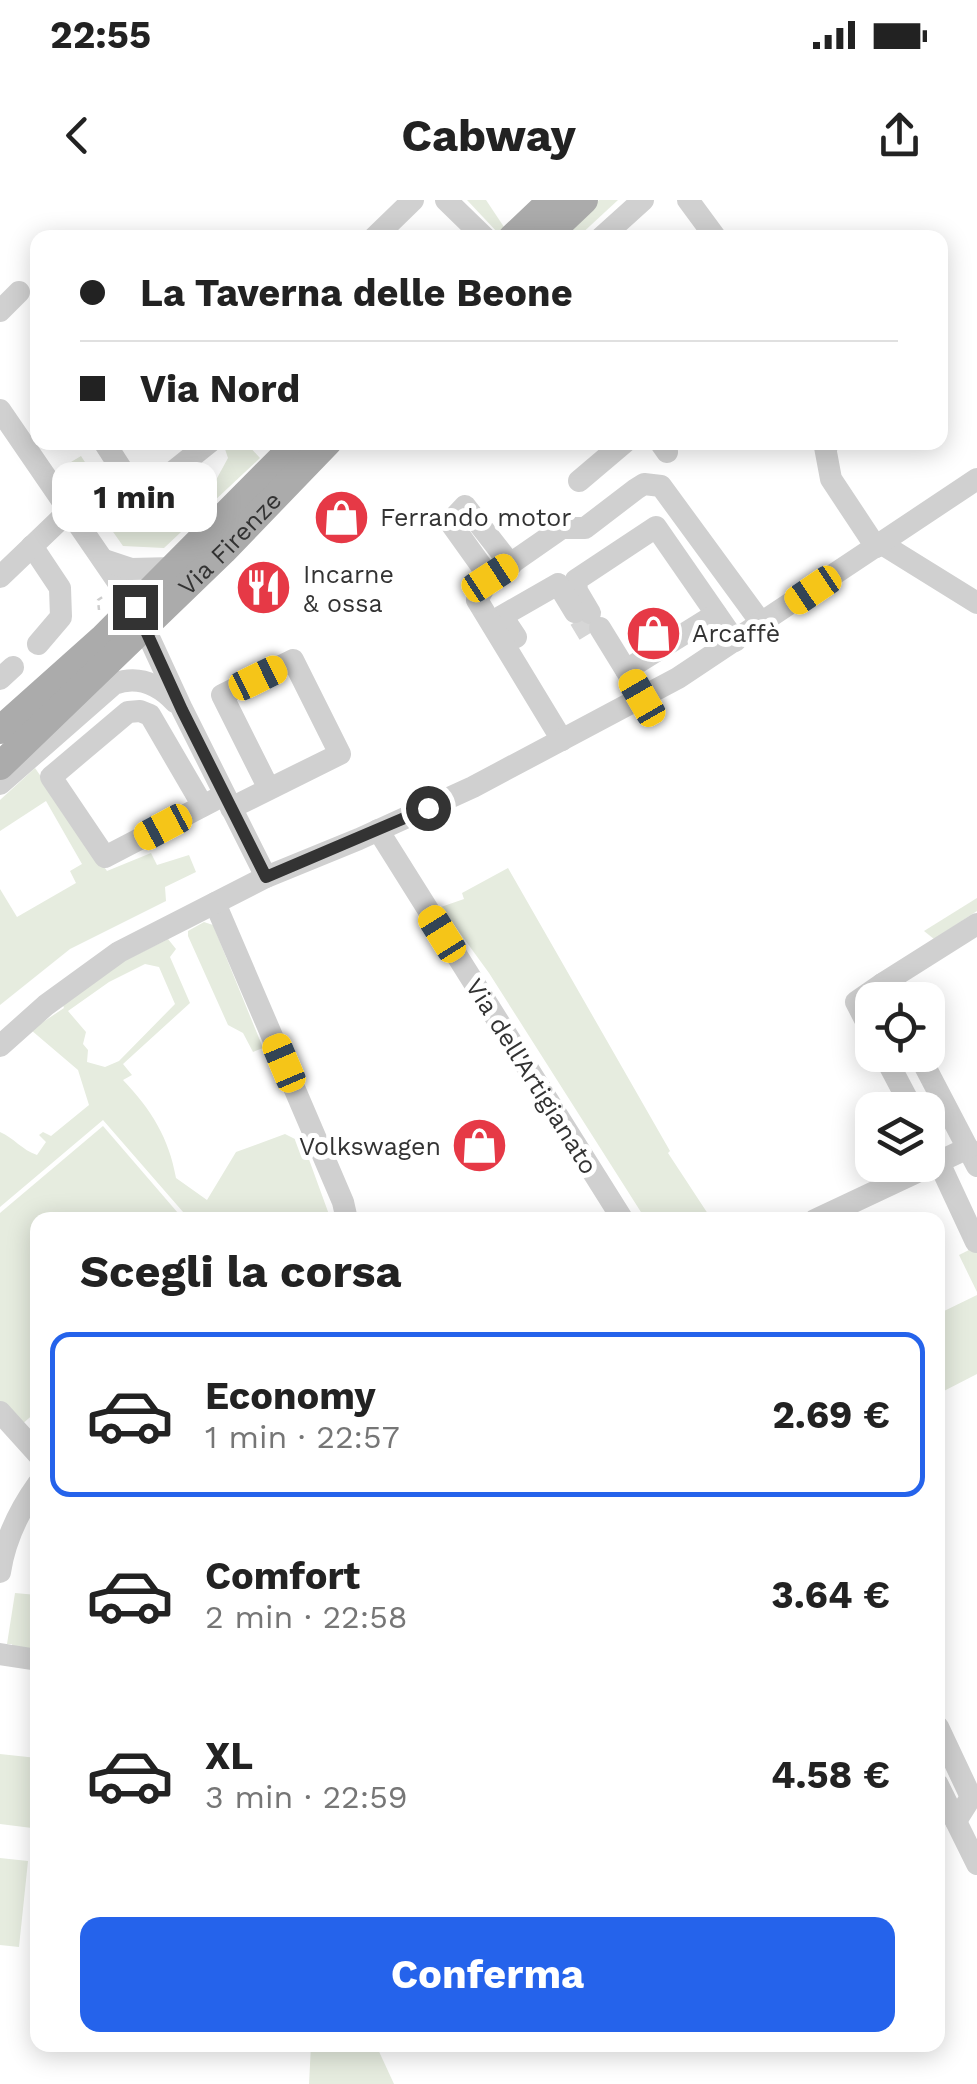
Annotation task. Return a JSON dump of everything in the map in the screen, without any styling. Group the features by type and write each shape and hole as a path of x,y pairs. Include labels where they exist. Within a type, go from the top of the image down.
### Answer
{"main road":[{"path":"520,230 552,200"},
{"path":"552,230 584,200"},
{"name":"Via Firenze","path":"0,729 100,641 140,616 174,568 290,450"},
{"name":"Via Firenze","path":"0,766 140,616 319,450"}],"street":[{"path":"382,230 413,200"},
{"path":"446,200 477,230"},
{"path":"609,230 643,200"},
{"path":"688,200 710,230"},
{"path":"0,311 19,292"},
{"path":"0,410 28,430"},
{"path":"39,450 71,509 140,616 182,710 217,803"},
{"path":"109,450 140,498 200,450"},
{"path":"579,481 616,450"},
{"path":"826,450 831,478 879,545 977,603"},
{"path":"0,1046 46,1005 119,952 266,877 378,830 636,700 735,642 977,479"},
{"path":"562,740 477,600 490,578 562,528 585,528 636,489 661,486 762,624"},
{"path":"490,578 450,522 465,506 511,564"},
{"path":"0,577 71,509"},
{"path":"636,700 590,624 576,591 576,580 656,527 735,642"},
{"path":"32,546 60,588 61,617 42,640 71,647 100,641"},
{"path":"104,560 131,568 174,568"},
{"path":"532,662 502,616 558,584 626,670 636,700"},
{"path":"626,670 716,614"},
{"path":"266,877 217,803 150,716 140,711 128,712 51,776 105,857 217,803 269,789 340,754 293,660 222,696 269,789"},
{"path":"0,784 114,684 128,679 144,682 168,694 182,710"},
{"name":"Via dell'Artigianato","path":"378,830 619,1212"},
{"path":"215,904 345,1212"},
{"path":"899,982 977,924"},
{"path":"928,1072 972,1157 945,1161"},
{"path":"945,1173 976,1242"},
{"path":"833,1212 897,1182"},
{"path":"5,1427 30,1447"},
{"path":"0,1572 19,1510 30,1495"},
{"path":"0,1654 30,1659"},
{"path":"945,1743 971,1797 945,1802"},
{"path":"945,1804 977,1864"}],"shaded area":[{"path":"467,200 486,200 504,227 495,230"},
{"path":"599,200 618,200 586,230 568,230"},
{"path":"225,450 253,450 260,458 164,548 123,546 66,465 81,456 120,516 156,532 216,480 228,458"},
{"path":"35,768 107,871 151,853 157,865 189,855 196,872 165,887 166,901 70,949 0,1005 0,889 17,917 76,883 70,871 82,864 46,801 0,831 0,800"},
{"path":"508,868 668,1153 707,1212 641,1212 489,973 441,907 464,899 462,893"},
{"path":"977,898 977,911 934,939 924,931"},
{"path":"204,922 213,925 263,1048 253,1052 243,1033 228,1025 188,936 188,931"},
{"path":"168,939 176,949 170,957 190,1003 123,1064 132,1075 123,1080 157,1125 176,1178 207,1200 236,1152 285,1134 303,1143 328,1212 183,1212 103,1120 0,1207 0,1132 37,1155 46,1142 39,1135 43,1132 51,1136 89,1105 78,1070 31,1030 64,1008 62,1003 102,972","holes":["145,964 159,967 175,1004 119,1061 105,1067 87,1062 88,1050 83,1044 86,1032 68,1011 109,982"]},
{"path":"103,1126 177,1212 30,1212 30,1417 20,1426 0,1403 0,1213"},
{"path":"977,1246 977,1292 959,1255"},
{"path":"977,1295 977,1374 945,1390 945,1311"},
{"path":"15,1593 30,1594 30,1652 13,1650 12,1644 7,1644"},
{"path":"0,1754 30,1757 30,1828 0,1824"},
{"path":"0,1858 28,1861 19,1947 0,1945"},
{"path":"311,2052 379,2052 394,2084 309,2084"}],"tunnel":[{"path":"580,619 589,634"}],"place":[{"name":"Ferrando motor","path":"341,517"},
{"name":"Incarne & ossa","path":"264,588"},
{"name":"Arcaffè","path":"653,633"},
{"name":"Volkswagen","path":"480,1146"}],"route":[{"path":"135,607 266,877 428,808"}]}
